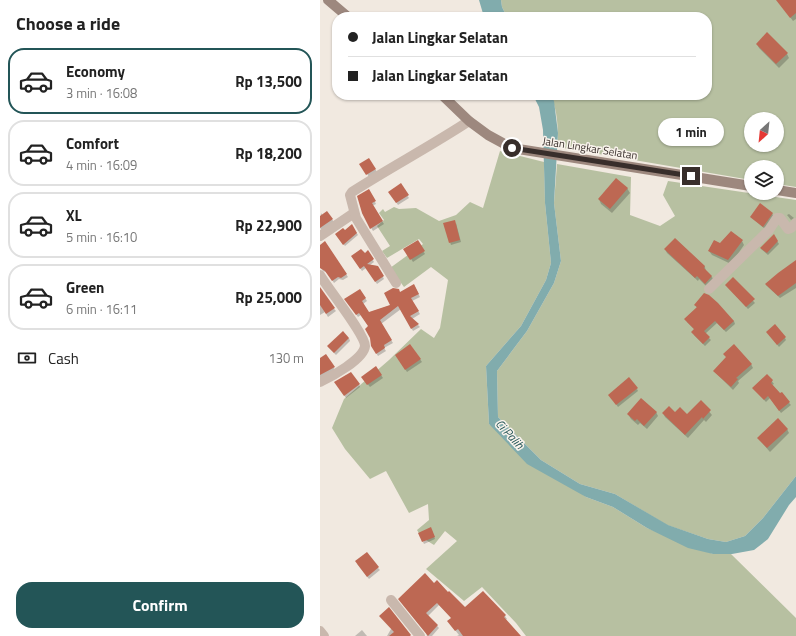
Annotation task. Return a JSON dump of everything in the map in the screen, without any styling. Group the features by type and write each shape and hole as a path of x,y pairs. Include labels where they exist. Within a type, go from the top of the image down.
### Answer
{"street":[{"path":"328,0 342,12"},
{"name":"Jalan Lingkar Selatan","path":"447,100 469,121 488,135 512,148 744,185"},
{"path":"396,283 356,218 349,197 352,192 469,121"},
{"path":"784,191 796,193"},
{"path":"320,236 354,213"},
{"path":"709,289 769,230 776,218 780,218 788,229 796,223"},
{"path":"320,275 360,333 365,344 364,350 360,355 342,369 320,382"},
{"path":"391,600 420,636"},
{"path":"320,631 324,636"}],"green space":[{"path":"501,0 796,0 796,187 784,185 784,160 744,160 744,179 558,147 558,127 552,100 712,100 712,12 504,12"},
{"path":"500,151 544,162 545,203 551,263 546,280 521,326 486,366 489,424 586,497 613,507 647,528 713,554 731,554 796,618 796,636 526,636 516,623 482,587 464,601 426,569 457,541 445,531 434,545 421,537 417,530 429,520 428,504 409,513 386,471 370,479 345,449 332,428 344,399 389,360 421,329 434,338 440,328 448,280 431,267 404,287 390,268 423,244 419,239 387,258 382,251 390,246 377,226 384,220 379,213 383,209 385,212 394,207 399,209 416,208 439,221 456,215 470,202 483,208"},
{"path":"557,164 631,177 630,215 660,226 675,216 663,195 668,181 744,192 744,200 784,200 784,198 796,200 796,476 763,518 745,536 726,542 708,539 667,525 615,494 580,484 541,460 498,417 497,371 527,331 554,283 561,261 554,203"}],"water":[{"path":"479,0 501,0 504,12 483,12"},
{"name":"Ci Palih","path":"536,100 554,101 558,133 554,203 561,261 554,283 527,331 497,371 498,417 541,460 580,484 615,494 668,525 708,539 726,542 745,536 763,518 796,476 796,497 789,505 768,539 754,550 732,554 713,554 688,548 647,528 613,507 586,497 527,464 489,424 486,366 521,326 546,280 551,263 545,203 543,130 539,107"}],"building":[{"path":"776,0 796,0 796,13 790,18"},
{"path":"767,32 788,53 776,64 756,44"},
{"path":"369,158 376,169 366,175 359,164"},
{"path":"616,178 628,188 610,209 598,199"},
{"path":"401,183 409,195 396,203 388,192"},
{"path":"369,189 376,201 372,203 383,221 370,229 362,213 357,196"},
{"path":"760,203 773,213 763,227 750,217"},
{"path":"327,211 333,219 320,228 320,216"},
{"path":"455,220 460,240 449,243 443,223"},
{"path":"352,224 357,233 343,245 335,234 343,228 345,230"},
{"path":"731,231 743,240 728,260 708,251 714,240 720,243"},
{"path":"774,234 778,241 767,253 760,248"},
{"path":"675,238 705,266 704,268 712,276 705,284 697,276 695,278 664,249"},
{"path":"418,240 425,251 410,260 403,249"},
{"path":"325,241 347,274 332,281 325,271 320,268 320,245"},
{"path":"361,249 365,253 368,250 374,259 367,264 378,266 384,276 375,282 364,266 360,269 351,256"},
{"path":"796,260 796,283 778,296 765,284"},
{"path":"733,277 755,299 746,307 725,285"},
{"path":"414,284 419,294 411,298 419,311 410,316 419,324 411,329 398,306 380,320 392,340 384,345 385,348 376,354 371,346 370,338 365,329 368,326 359,313 356,315 344,299 360,289 366,298 362,301 369,312 390,305 384,293 393,288 399,289 400,292"},
{"path":"320,287 335,308 326,314 320,305"},
{"path":"704,293 709,295 718,303 734,321 724,330 715,321 704,331 710,337 703,344 691,332 694,329 684,319 697,307 694,305"},
{"path":"775,324 786,337 777,345 766,332"},
{"path":"343,331 349,338 334,353 327,346"},
{"path":"410,344 421,359 405,370 395,355"},
{"path":"734,344 752,364 736,378 738,379 731,387 713,371 726,357 723,354"},
{"path":"326,354 335,367 320,375 320,358"},
{"path":"376,366 382,375 367,385 361,377"},
{"path":"351,372 360,384 344,396 334,382"},
{"path":"767,374 773,380 771,383 780,393 782,392 790,402 779,411 768,396 764,400 752,388"},
{"path":"629,377 638,388 616,405 608,395"},
{"path":"641,398 657,412 644,426 637,419 635,421 627,414"},
{"path":"701,400 711,410 685,435 662,413 669,406 675,412 680,407 687,414"},
{"path":"778,418 788,429 767,448 757,438"},
{"path":"431,527 435,537 422,542 418,533"},
{"path":"367,552 379,567 367,577 355,561"},
{"path":"425,573 434,583 437,580 465,607 483,591 506,615 504,617 521,636 463,636 458,629 455,631 447,621 451,618 437,603 426,613 438,625 428,636 398,599"},
{"path":"389,607 411,635 410,636 389,636 394,632 379,616"}],"route":[{"path":"512,148 691,176"}]}
